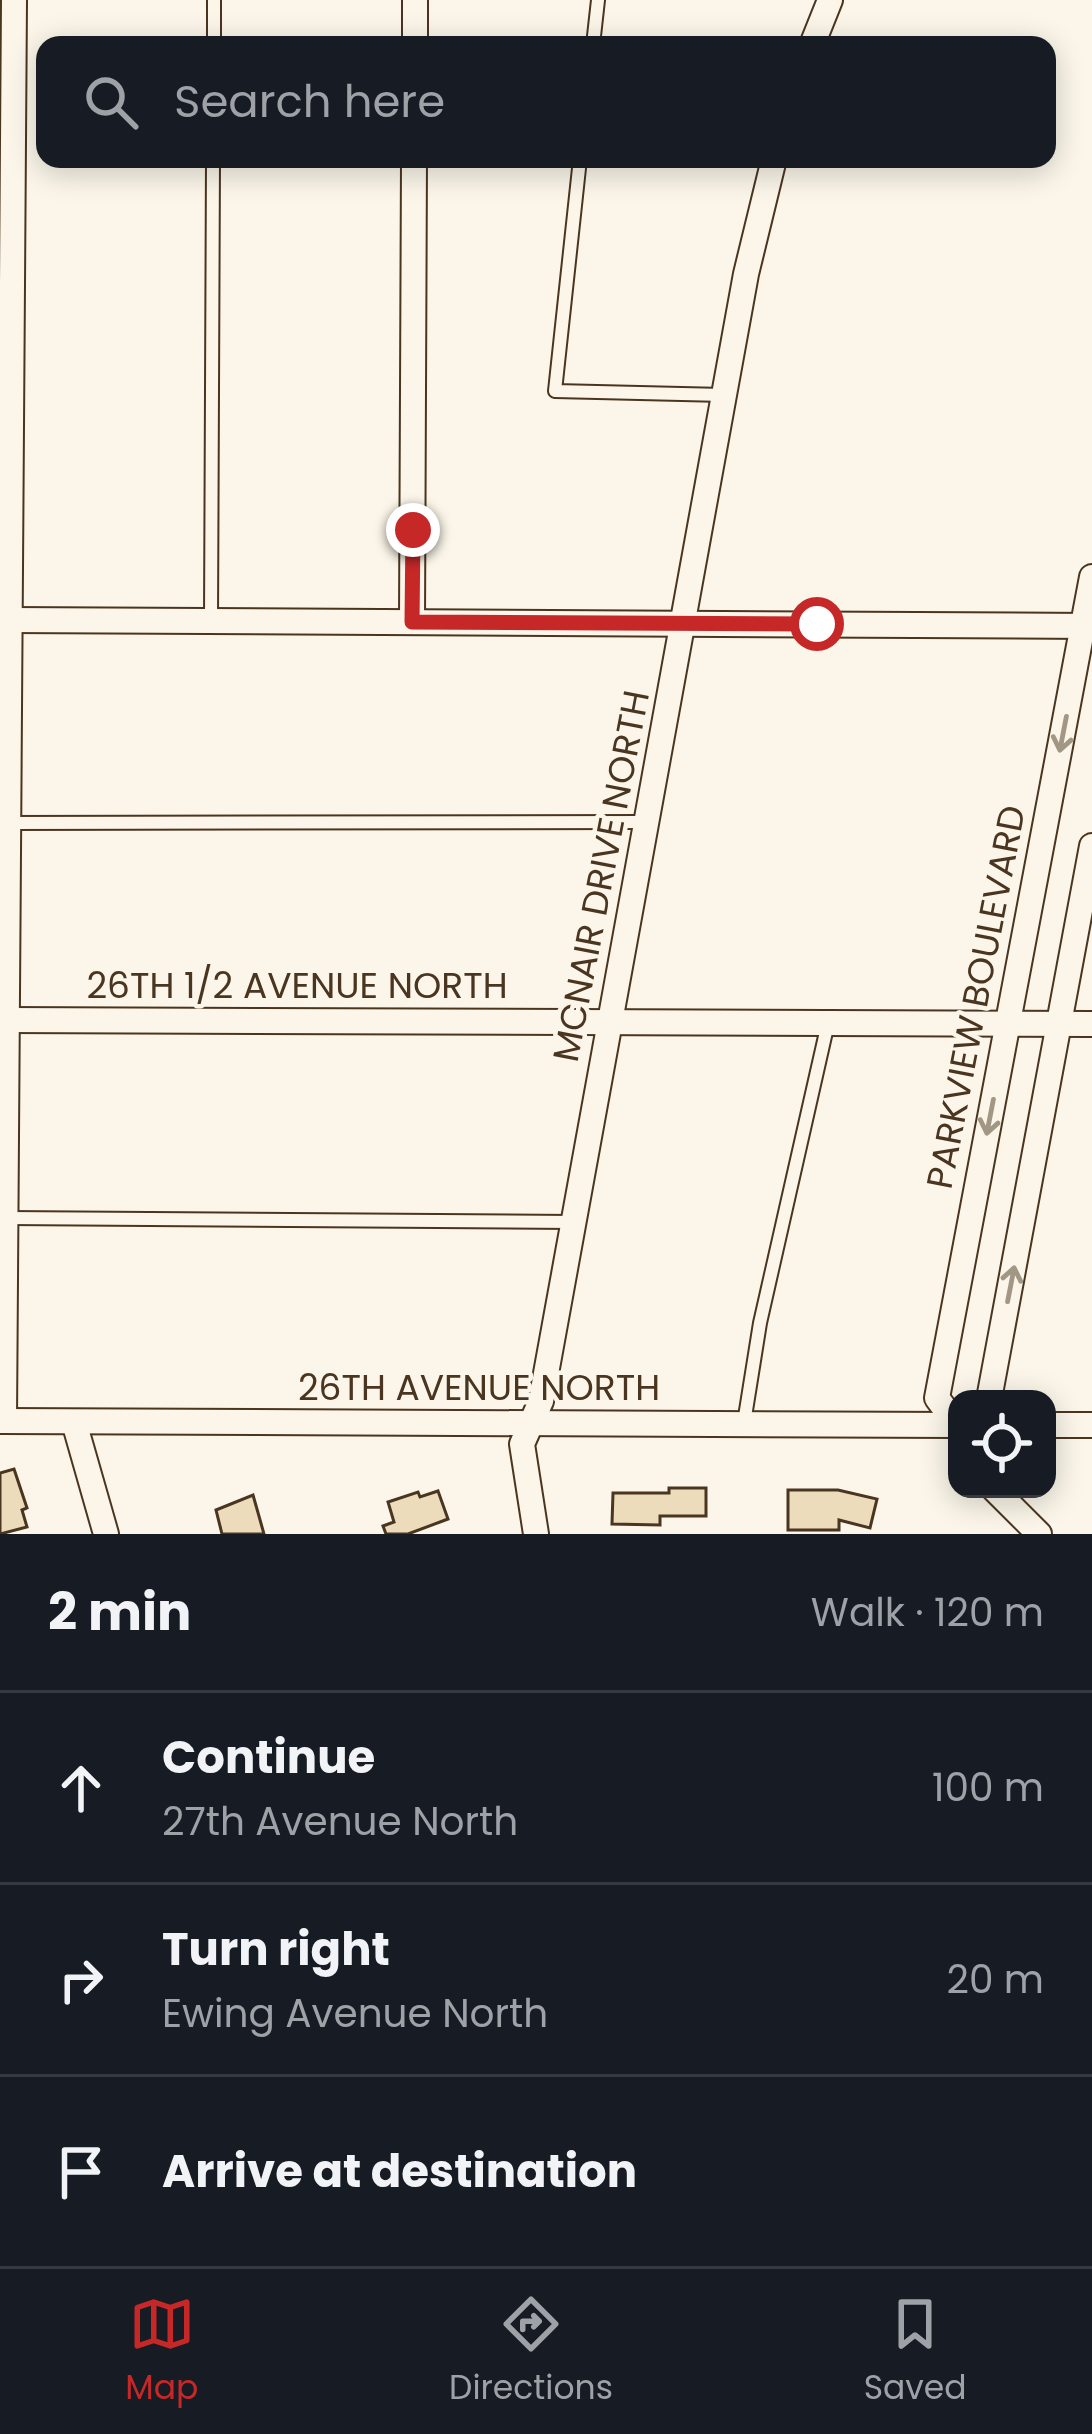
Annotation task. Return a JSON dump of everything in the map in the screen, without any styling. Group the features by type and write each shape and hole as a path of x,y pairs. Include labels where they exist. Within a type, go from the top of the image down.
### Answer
{"street":[{"path":"2,1421 14,0"},
{"path":"415,0 415,36"},
{"path":"815,36 826,4"},
{"path":"412,622 415,168"},
{"name":"MCNAIR DRIVE NORTH","path":"536,1534 522,1444 541,1401 746,274 773,168"},
{"name":"PARKVIEW BOULEVARD","path":"948,1412 938,1398 1088,626 1092,577"},
{"path":"8,620 1088,626"},
{"path":"990,1390 1092,846"},
{"name":"26TH 1/2 AVENUE NORTH","path":"6,1020 1092,1024"},
{"name":"26TH AVENUE NORTH","path":"2,1421 948,1425"},
{"path":"74,1422 106,1534"},
{"path":"1056,1425 1092,1425"},
{"path":"1003,1498 1040,1534"}],"lane":[{"path":"214,0 214,36"},
{"path":"594,36 598,0"},
{"path":"211,621 213,168"},
{"path":"579,168 555,391 725,395"},
{"path":"7,823 648,822"},
{"path":"744,1424 760,1323 828,1023"},
{"path":"4,1218 574,1222"}],"building":[{"path":"14,1469 27,1508 22,1510 27,1527 0,1534 0,1473"},
{"path":"669,1488 706,1488 706,1516 660,1516 660,1525 612,1524 613,1493 669,1493"},
{"path":"788,1490 838,1490 877,1499 870,1528 839,1520 839,1530 788,1530"},
{"path":"438,1491 448,1519 408,1534 386,1534 383,1526 394,1522 388,1502"},
{"path":"253,1495 264,1534 222,1534 216,1510"}],"route":[{"path":"413,530 412,622 817,624"}]}
